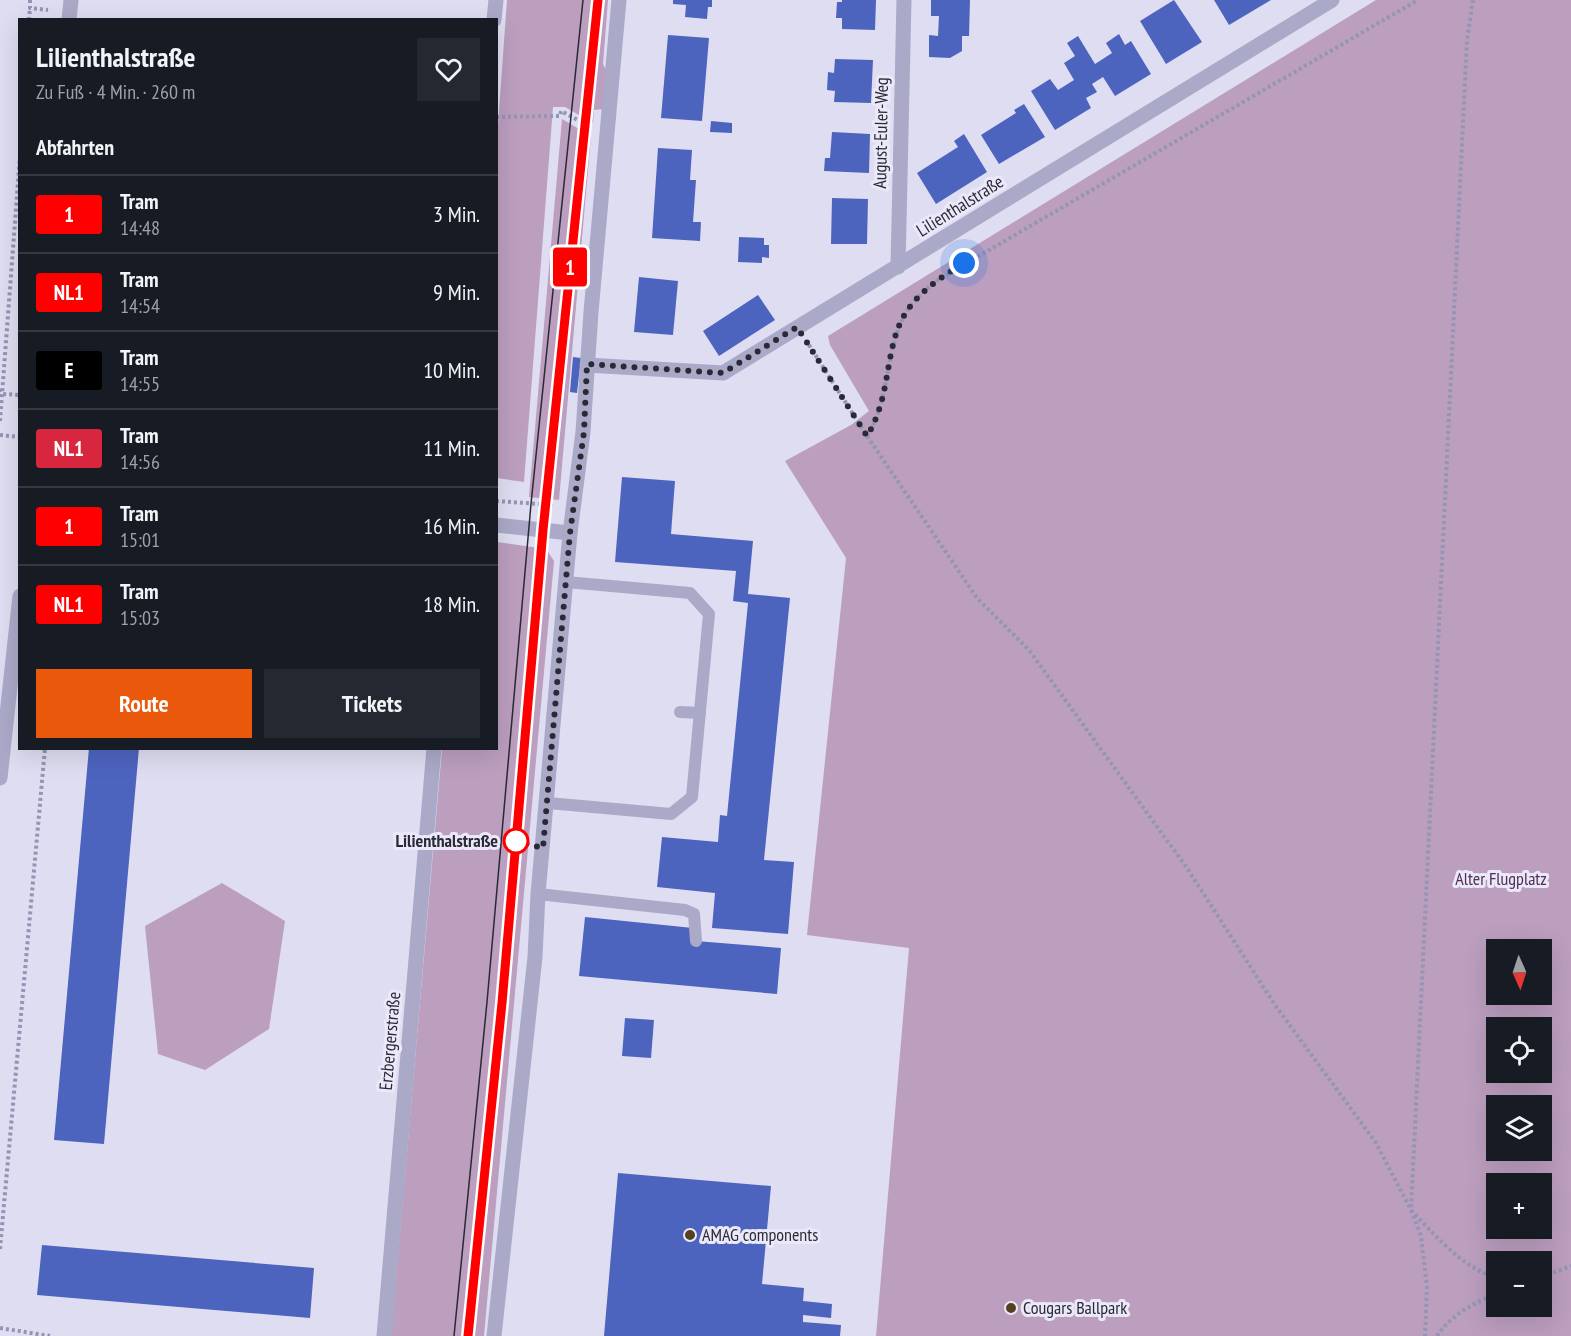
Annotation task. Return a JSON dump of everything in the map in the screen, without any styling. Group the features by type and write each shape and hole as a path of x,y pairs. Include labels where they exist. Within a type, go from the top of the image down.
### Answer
{"street":[{"path":"69,18 71,0"},
{"path":"494,18 496,0"},
{"path":"494,1336 536,957 538,894 619,0"},
{"name":"August-Euler-Weg","path":"898,267 904,0"},
{"name":"Lilienthalstraße","path":"587,364 723,373 1332,0"},
{"path":"498,525 570,533"},
{"path":"0,778 18,614"},
{"name":"Erzbergerstraße","path":"384,1336 434,750"}],"lane":[{"path":"548,802 671,814 692,797 709,614 690,592 566,582"},
{"path":"680,712 700,713"},
{"path":"538,894 685,910 694,914 697,920 696,940"}],"path":[{"path":"867,436 878,419 883,403 898,330 905,314 936,281 1418,0"},
{"path":"1473,0 1467,40 1412,1210 1439,1239 1461,1258 1486,1274"},
{"path":"29,18 30,8"},
{"path":"498,117 560,116 561,111 594,130 597,114 609,115"},
{"path":"0,421 18,184"},
{"path":"797,327 976,598 1029,650 1187,868 1275,1005 1376,1143 1412,1210 1421,1236 1427,1287 1425,1336"},
{"path":"0,389 3,394"},
{"path":"3,394 18,395"},
{"path":"0,435 18,437"},
{"path":"498,501 562,506 563,490 576,492"},
{"path":"0,1249 45,750"},
{"path":"1552,1273 1571,1266"},
{"path":"1437,1336 1445,1324 1486,1298"},
{"path":"0,1328 50,1336"}],"green space":[{"path":"507,0 608,0 603,64 608,74 605,109 594,110 593,123 565,107 553,107 524,482 498,478 498,124"},
{"name":"Alter Flugplatz","path":"1376,0 1571,0 1571,1336 876,1336 909,948 807,935 846,558 785,461 851,425 869,411 830,345 828,336"},
{"path":"562,119 591,136 559,500 529,497"},
{"path":"498,542 546,549 554,561 484,1336 391,1336 442,750 498,750"},
{"path":"222,883 285,921 269,1029 205,1070 158,1054 145,926"}],"building":[{"path":"673,0 712,0 712,7 708,7 707,19 685,17 686,5 673,4"},
{"path":"842,0 876,0 875,30 842,29 842,18 836,18 837,2 842,2"},
{"path":"931,0 970,0 969,36 962,36 962,51 950,58 929,57 929,35 938,36 939,16 931,16"},
{"path":"1174,0 1202,42 1166,64 1140,21"},
{"path":"1214,0 1271,0 1229,25"},
{"path":"1119,34 1125,45 1131,41 1151,74 1115,96 1103,77 1092,84 1097,92 1086,98 1091,108 1055,130 1031,91 1050,79 1058,90 1074,80 1064,63 1075,56 1067,43 1078,36 1095,64 1112,53 1106,43"},
{"path":"668,35 709,38 702,121 661,118"},
{"path":"835,59 873,60 871,103 834,102 835,91 827,90 828,72 834,73"},
{"path":"1024,104 1045,137 999,164 981,135 1016,113 1014,110"},
{"path":"711,121 732,123 732,133 710,132"},
{"path":"832,132 870,134 869,173 824,171 825,158 830,158"},
{"path":"964,134 987,172 936,204 917,173 958,147 954,141"},
{"path":"658,148 692,150 690,180 696,180 693,222 701,222 700,241 652,238"},
{"path":"832,198 868,199 867,244 831,244"},
{"path":"739,237 764,238 764,245 769,245 769,258 762,257 762,263 738,262"},
{"path":"639,277 678,281 673,335 634,332"},
{"path":"758,295 775,320 719,356 703,331"},
{"path":"573,357 581,358 577,393 570,392"},
{"path":"622,477 675,481 671,534 753,541 748,594 790,598 764,860 794,862 788,934 712,928 715,893 657,887 662,837 718,842 720,815 727,816 748,603 733,601 736,571 615,562"},
{"path":"89,750 139,750 104,1144 54,1140"},
{"path":"585,917 693,928 696,941 781,948 777,994 579,976"},
{"path":"625,1018 654,1020 651,1058 622,1056"},
{"name":"AMAG components","path":"618,1173 771,1186 762,1284 804,1288 803,1301 832,1304 831,1318 803,1315 803,1322 841,1325 840,1336 604,1336"},
{"path":"42,1245 314,1268 310,1318 37,1295"}],"tram line":[{"path":"454,1336 487,1002 531,504 583,0"},
{"path":"468,1336 502,1003 543,530 598,0"},
{"name":"1","path":"468,1336 502,1003 543,530 598,0"}],"place":[{"name":"Lilienthalstraße","path":"516,841"},
{"name":"AMAG components","path":"690,1235"},
{"name":"Cougars Ballpark","path":"1011,1308"}],"route":[{"path":"516,841 543,848 570,533 584,432 587,364 723,373 797,327 867,436 878,419 883,403 898,330 905,314 936,281 964,263"}]}
